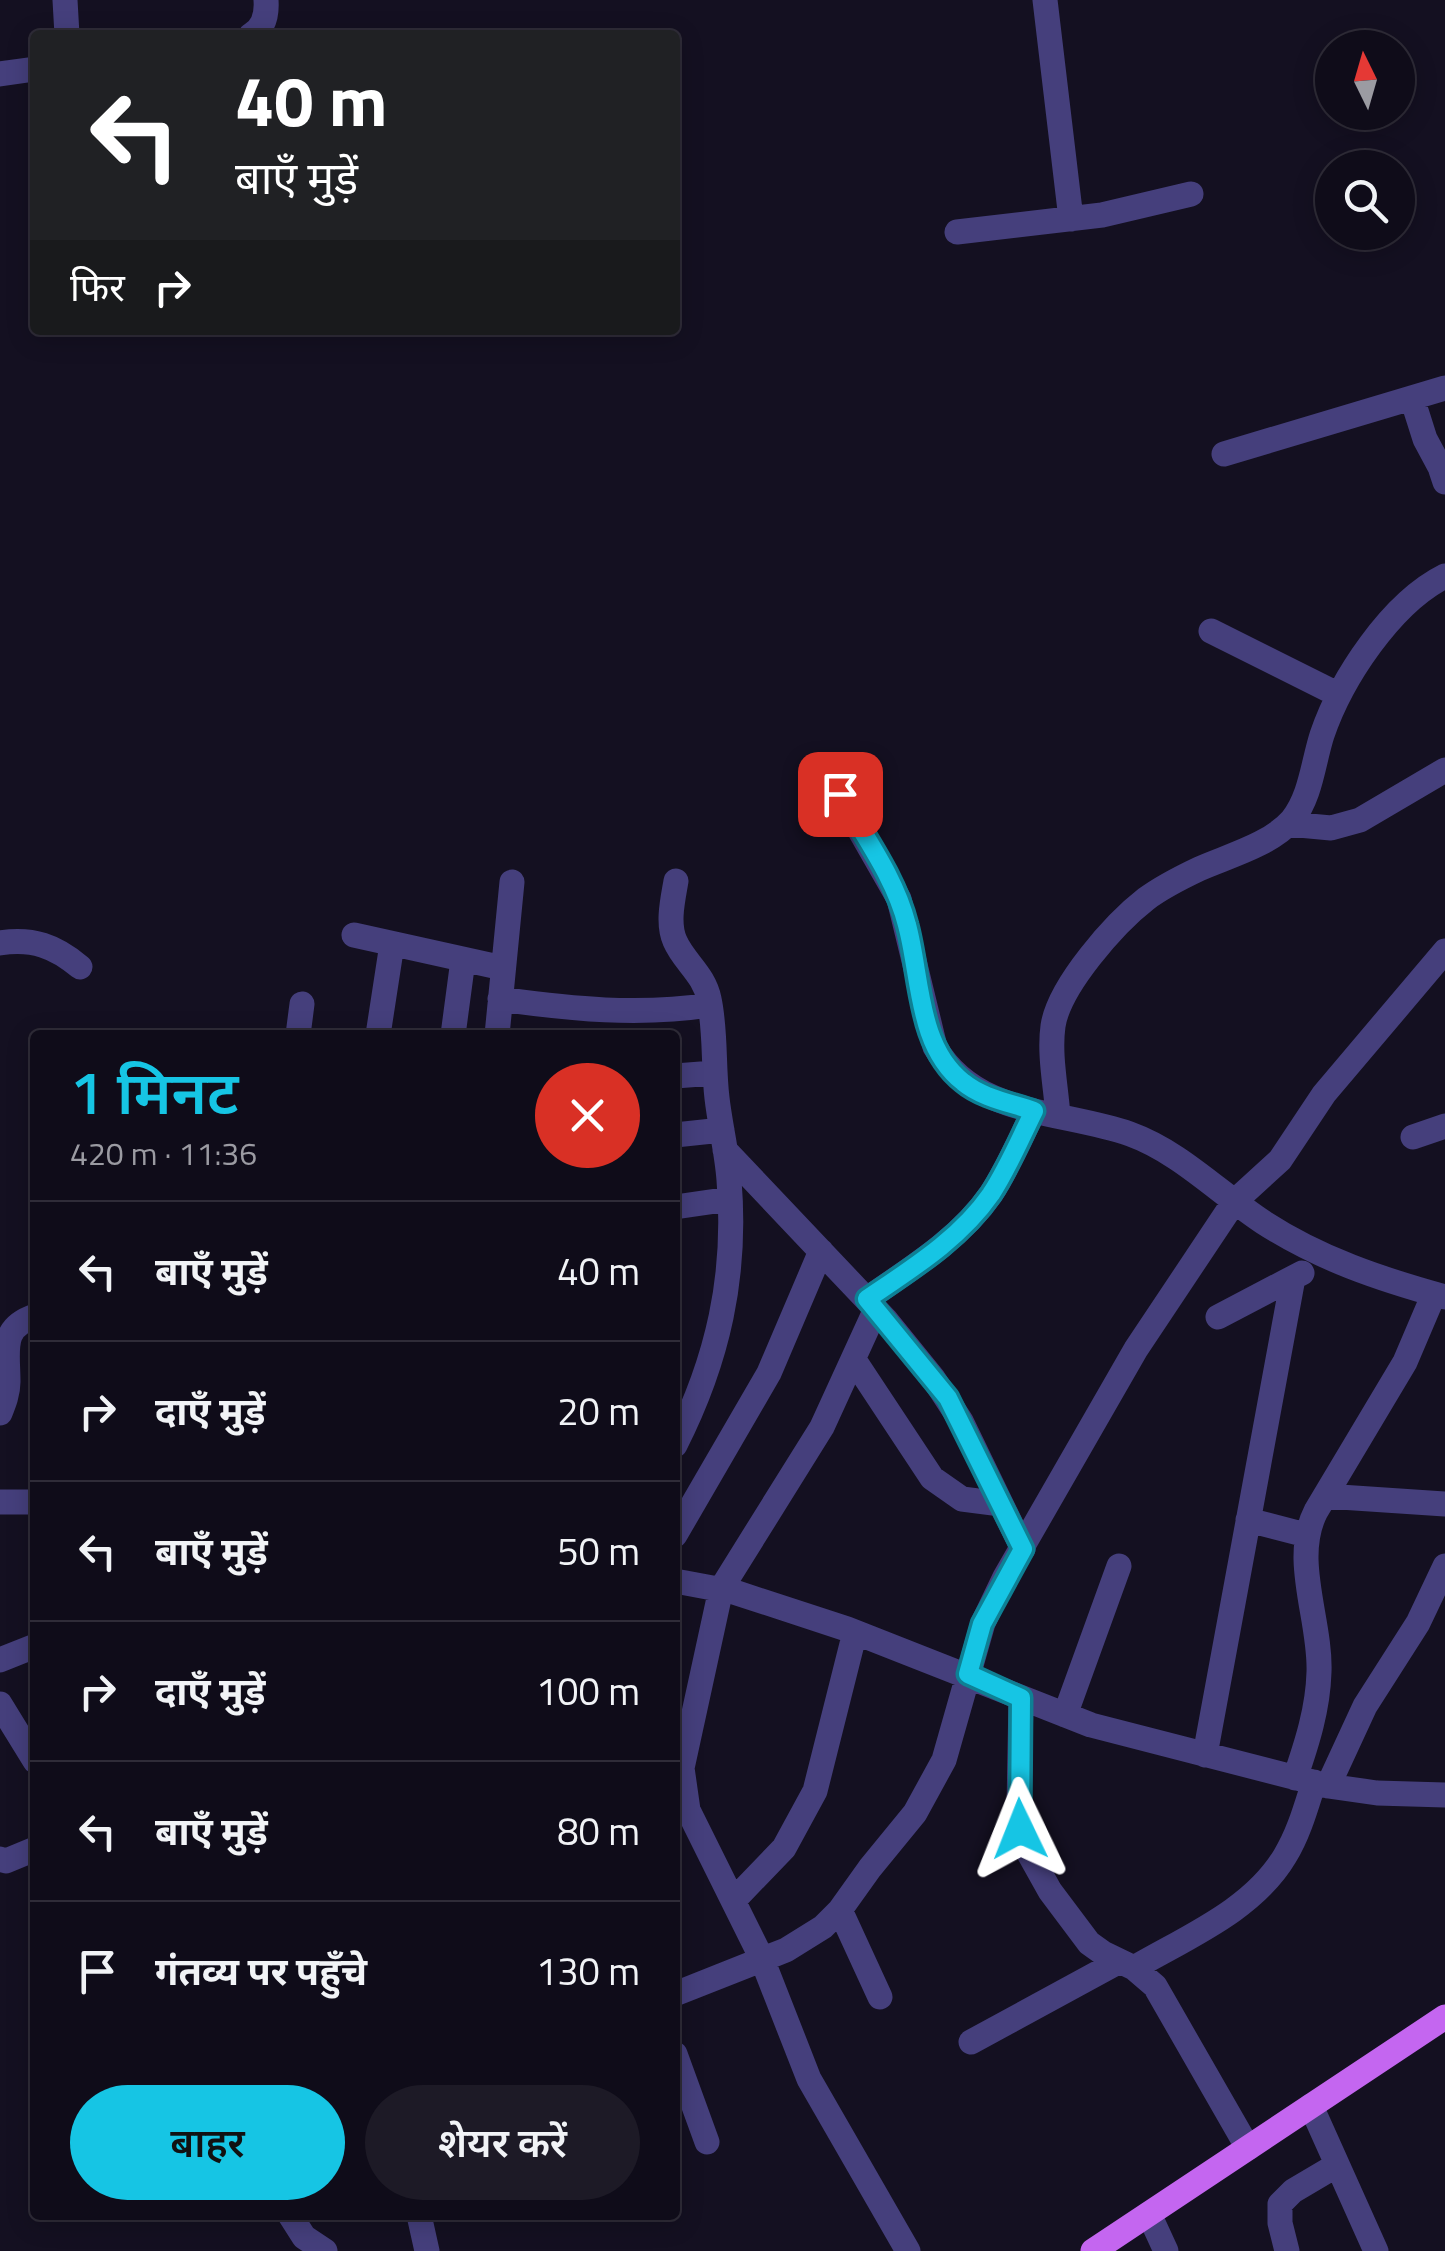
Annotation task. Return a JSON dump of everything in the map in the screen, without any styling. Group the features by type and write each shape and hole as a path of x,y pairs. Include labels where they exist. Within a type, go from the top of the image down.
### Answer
{"main road":[{"path":"1092,2251 1445,2017"}],"street":[{"path":"66,0 67,30"},
{"path":"259,30 264,22 266,0"},
{"path":"1045,0 1071,219"},
{"path":"0,74 30,70"},
{"path":"957,232 1071,219 1192,194"},
{"path":"1224,454 1445,388"},
{"path":"1412,398 1424,439 1445,482"},
{"path":"908,2251 809,2079 762,1959 688,1810 682,1768 721,1589 822,1427 854,1360 871,1304 976,1212 1046,1114 1052,1028 1056,1011 1077,976 1144,900 1176,880 1268,838 1288,824 1308,788 1321,739 1354,668 1391,620 1414,597 1445,576"},
{"path":"1211,631 1339,694"},
{"path":"1288,824 1331,828 1360,820 1445,770"},
{"path":"840,794 898,899 928,1024 945,1064 962,1082 979,1092 1046,1114 1100,1125 1152,1144 1234,1202 1328,1259 1439,1296 1406,1362 1325,1496 1306,1535 1319,1673 1312,1782 1294,1839 1264,1884 1231,1911 971,2042"},
{"path":"676,880 671,922 674,941 696,968 710,1005 714,1073 730,1198 728,1268 717,1344 707,1378 680,1435"},
{"path":"497,1030 512,882"},
{"path":"354,935 503,968"},
{"path":"0,943 53,947 80,967"},
{"path":"379,1030 392,944"},
{"path":"680,1992 803,1941 840,1910 927,1794 944,1760 982,1624 1136,1349 1234,1202 1280,1160 1324,1094 1445,951"},
{"path":"454,1030 463,960"},
{"path":"500,998 599,1012 652,1012 710,1005"},
{"path":"299,1030 302,1004"},
{"path":"680,1076 714,1073"},
{"path":"1413,1138 1445,1126"},
{"path":"680,1136 724,1140 871,1304 948,1398 1023,1549"},
{"path":"680,1206 730,1198"},
{"path":"680,1526 769,1372 822,1250"},
{"path":"1218,1317 1328,1259"},
{"path":"1205,1755 1293,1278"},
{"path":"0,1413 8,1382 6,1336 13,1326 30,1318"},
{"path":"854,1360 932,1478 962,1499 1001,1504"},
{"path":"1325,1496 1445,1504"},
{"path":"0,1502 30,1502"},
{"path":"1248,1520 1306,1535"},
{"path":"1065,1715 1119,1566"},
{"path":"1312,1782 1434,1615 1445,1566"},
{"path":"680,1582 721,1589 855,1632 1065,1715 1205,1755 1377,1794 1445,1795"},
{"path":"734,1900 784,1848 815,1792 855,1632"},
{"path":"0,1660 30,1648"},
{"path":"1021,1698 1018,1806 1026,1848 1090,1943 1155,1986 1248,2148"},
{"path":"0,1704 30,1753"},
{"path":"0,1860 30,1851"},
{"path":"840,1910 880,1998"},
{"path":"680,2068 707,2142"},
{"path":"1311,2106 1376,2251"},
{"path":"1287,2251 1280,2204 1292,2190 1337,2164"},
{"path":"1149,2214 1166,2251"},
{"path":"293,2220 304,2238 325,2251"},
{"path":"420,2220 427,2251"}],"route":[{"path":"840,794 898,899 928,1024 945,1064 962,1082 979,1092 1034,1111 1003,1174 976,1212 935,1251 867,1299 948,1398 1023,1549 982,1624 968,1674 1021,1698 1020,1829"}]}
